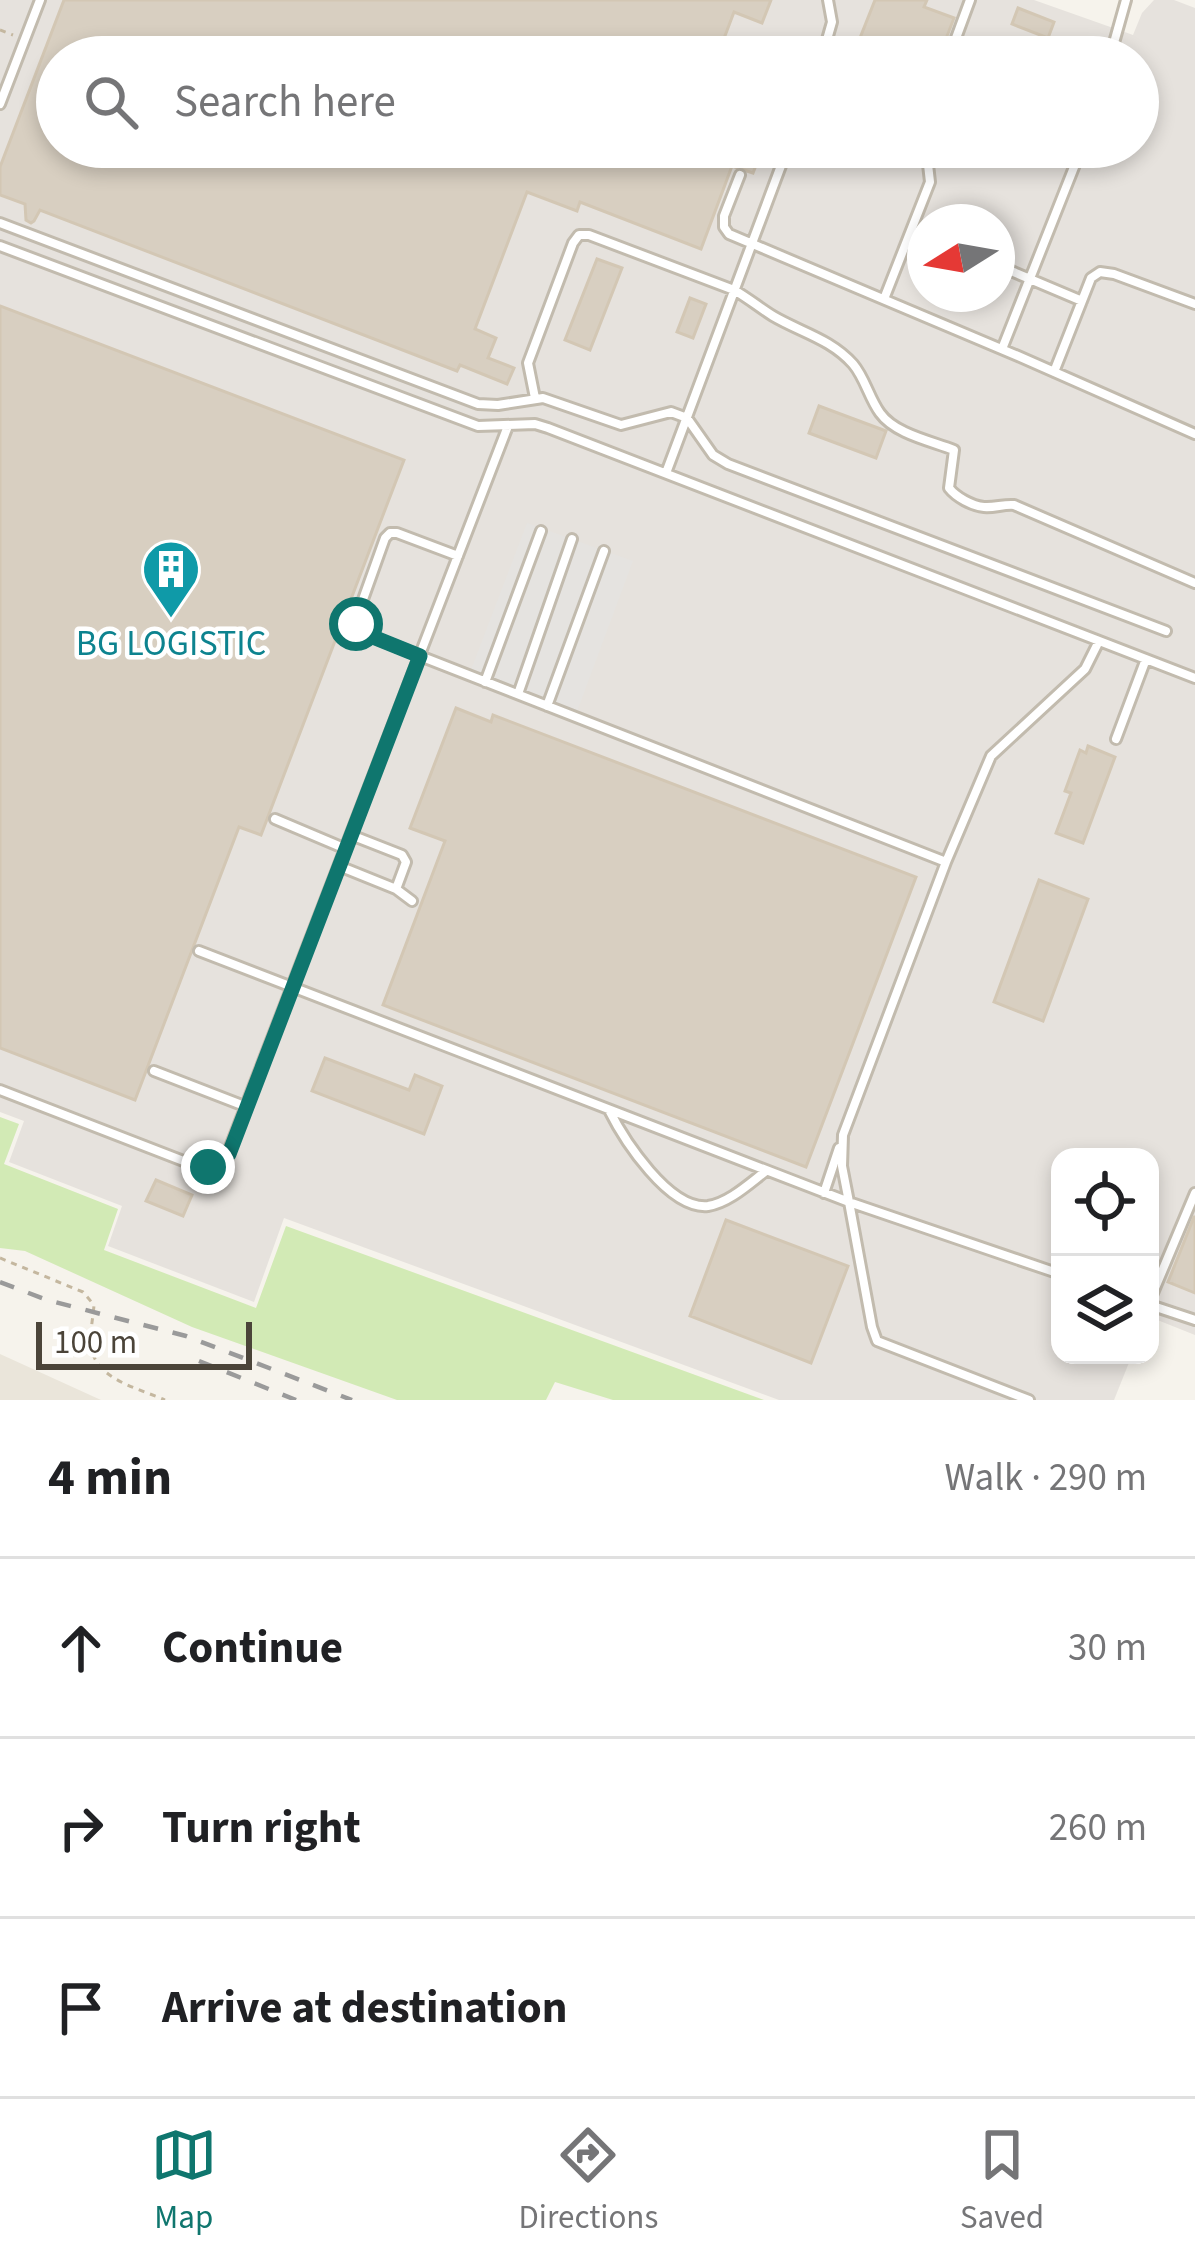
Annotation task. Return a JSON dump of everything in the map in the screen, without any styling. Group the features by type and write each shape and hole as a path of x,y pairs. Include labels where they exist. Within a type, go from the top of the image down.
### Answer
{"lane":[{"path":"1,100 40,0"},
{"path":"828,0 832,22 828,36"},
{"path":"957,36 970,0"},
{"path":"1116,36 1126,0"},
{"path":"666,473 780,168"},
{"path":"922,204 930,182 928,168"},
{"path":"1002,349 1074,168"},
{"path":"740,175 724,215 729,234 1195,434"},
{"path":"0,223 478,404 550,399 621,425 667,412 687,418 712,454 728,464 1166,631"},
{"path":"535,398 528,363 573,243 579,235 589,235 734,290 843,355 862,378 883,418 954,450 950,488 955,496 987,508 1014,505 1195,583"},
{"path":"884,299 907,242"},
{"path":"0,246 478,426 535,424 548,428 1195,678"},
{"path":"1015,272 1082,301"},
{"path":"1054,372 1091,278 1100,272 1195,304"},
{"path":"0,1090 186,1162 208,1167 225,1160 508,426"},
{"path":"485,682 541,530"},
{"path":"458,556 390,533 356,624 360,631 946,862"},
{"path":"518,694 572,539"},
{"path":"548,706 604,551"},
{"path":"824,1192 946,862 991,755 1085,669 1099,641"},
{"path":"1116,739 1146,659"},
{"path":"275,819 346,849"},
{"path":"351,835 406,858 396,889"},
{"path":"339,866 396,889 412,901"},
{"path":"199,951 849,1202 1051,1271"},
{"path":"154,1070 247,1107"},
{"path":"609,1110 639,1158 683,1200 700,1206 720,1202 767,1171"},
{"path":"843,1135 842,1166 877,1341 1029,1400"},
{"path":"1159,1280 1195,1193"},
{"path":"1159,1306 1195,1320"}],"path":[{"path":"0,30 14,36"},
{"path":"0,1258 83,1292 94,1305 91,1350 97,1364 110,1376 165,1400"}],"shaded area":[{"path":"0,0 1034,0 1133,35 1142,13 1154,0 1174,0 1195,8 1195,1335 1159,1321 1159,1148 1051,1148 1051,1364 1128,1364 1114,1400 779,1400 284,1218 254,1302 108,1246 122,1206 9,1162 24,1121 0,1112"},
{"path":"527,523 633,561 575,717 469,675"},
{"path":"0,1354 101,1400 0,1400"}],"green space":[{"path":"0,1117 19,1124 4,1164 118,1209 104,1250 256,1308 286,1226 764,1400 613,1400 555,1382 546,1400 397,1400 192,1327 25,1251 0,1248"}],"building":[{"path":"64,0 771,0 762,23 734,12 725,36 50,36"},
{"path":"875,0 927,0 924,7 954,18 947,36 861,36"},
{"path":"1018,8 1054,22 1049,36 1012,24"},
{"path":"36,73 36,168 731,168 701,249 580,202 577,211 527,192 475,329 496,338 488,358 514,368 507,384 460,365 457,371 40,210 31,223 26,220 25,204 0,195 0,167"},
{"path":"597,259 622,268 590,350 565,340"},
{"path":"690,298 706,304 693,338 677,332"},
{"name":"BG LOGISTIC","path":"0,306 404,460 261,835 239,827 135,1100 0,1048"},
{"path":"819,406 886,431 876,458 809,433"},
{"path":"456,708 491,722 493,715 916,877 806,1167 383,1005 445,841 410,828"},
{"path":"1088,746 1115,757 1083,843 1056,833 1080,750 1086,753"},
{"path":"1039,880 1088,899 1043,1021 994,1002"},
{"path":"325,1058 409,1090 415,1075 442,1086 424,1134 312,1091"},
{"path":"156,1180 192,1195 183,1216 146,1201"},
{"path":"1195,1217 1195,1293 1168,1282"},
{"path":"726,1220 848,1266 811,1363 690,1316"}],"railway":[{"path":"0,1282 47,1300 186,1336 352,1400"},
{"path":"199,1361 296,1400"}],"place":[{"name":"BG LOGISTIC","path":"171,620"}],"route":[{"path":"208,1167 229,1154 420,656 360,631 356,624"}]}
